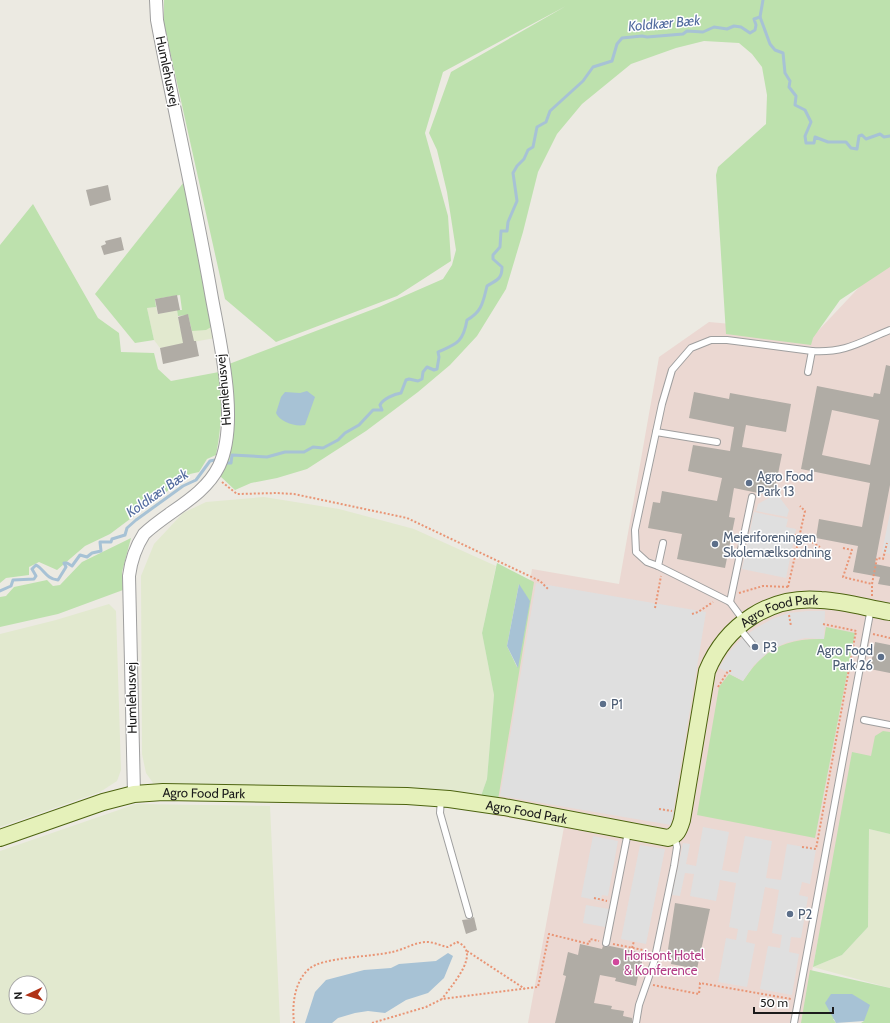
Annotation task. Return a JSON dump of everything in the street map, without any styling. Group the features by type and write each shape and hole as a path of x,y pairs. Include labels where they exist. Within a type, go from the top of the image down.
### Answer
{"street":[{"name":"Humlehusvej","path":"134,794 129,576 130,560 136,545 144,534 154,524 199,492 214,475 223,456 227,432 224,369 194,198 157,20 156,0"},
{"name":"Agro Food Park","path":"0,838 103,802 134,794 163,792 441,798 504,807 659,838 674,836 679,830 682,820 707,671 713,657 741,624 789,592 890,612"}],"lane":[{"path":"753,645 730,602 647,562 636,552 635,530 662,404 672,370 691,348 711,340 727,340 825,352 853,347 890,330"},
{"path":"808,372 812,351"},
{"path":"656,432 717,442"},
{"path":"730,602 752,496"},
{"path":"660,567 663,543"},
{"path":"794,1023 871,608"},
{"path":"864,720 890,725"},
{"path":"441,798 440,813 469,915"},
{"path":"606,943 628,832"},
{"path":"636,1023 639,1005 648,984 656,952 677,851 674,836"}],"path":[{"path":"214,475 237,494 277,492 294,494 407,518 540,581 549,590"},
{"path":"732,594 763,586 789,592 805,511 800,506"},
{"path":"794,535 800,535 820,546"},
{"path":"843,548 852,550 843,577 872,584 877,558 883,559 887,543"},
{"path":"789,565 793,566"},
{"path":"655,608 660,567"},
{"path":"692,614 698,612 720,597"},
{"path":"823,624 890,638"},
{"path":"802,847 816,849 856,631"},
{"path":"594,898 614,902"},
{"path":"372,1023 426,1007 442,998 538,987 549,934 588,944 590,940 656,952"},
{"path":"632,948 634,940"},
{"path":"294,1023 294,998 297,986 301,977 310,968 335,960 392,952 428,942 448,947 457,942 464,946 467,951 525,989"},
{"path":"442,998 463,970 467,951"},
{"path":"648,984 699,994 700,983 733,987 798,1000"}],"shaded area":[{"path":"881,264 890,266 890,805 846,796 802,1023 528,1023 564,827 492,815 532,569 619,584 659,357 709,322 817,332"},
{"path":"773,489 781,491 780,498 789,510 787,517 756,511 758,504 772,496"},
{"path":"754,512 788,519 786,527 796,529 786,578 742,569"},
{"path":"890,513 890,554 882,552"},
{"name":"P1","path":"536,583 706,612 671,825 500,796"},
{"name":"P3","path":"825,611 824,639 805,638 785,643 768,652 754,665 743,681 719,668 729,652 741,639 756,628 772,619 789,613"},
{"name":"P2","path":"703,827 729,832 722,870 738,873 745,836 772,841 766,878 781,880 787,844 816,849 810,884 802,882 799,895 808,897 801,938 791,937 789,952 799,954 792,995 760,989 768,946 780,948 782,935 772,933 779,890 765,887 757,931 748,930 746,942 755,944 747,987 718,982 726,938 736,940 738,929 729,927 736,883 720,880 716,901 690,896 694,874 685,873 680,896 672,895 683,843 690,844 686,864 696,866"},
{"path":"593,836 618,841 608,896 602,895 600,901 581,897"},
{"path":"640,845 665,849 646,944 621,939"},
{"path":"586,905 609,909 605,927 583,923"}],"green space":[{"path":"164,0 890,0 890,267 840,300 813,338 811,345 726,334 716,175 718,167 766,124 767,95 762,67 752,54 739,43 704,41 676,48 631,64 582,104 557,134 538,172 523,232 506,289 477,336 450,365 418,392 366,431 307,469 277,478 251,483 235,490 220,476 230,453 234,406 229,364 379,307 443,279 452,265 456,250 447,192 437,150 429,133 451,72 566,6 443,72 425,133 448,216 451,261 397,296 276,342 225,299 164,24"},
{"path":"184,182 213,326 206,330 192,331 188,315 178,316 177,310 182,310 180,295 155,299 156,307 147,308 154,340 135,343 95,294"},
{"path":"33,204 98,318 119,333 121,352 154,353 158,369 171,381 219,372 221,393 220,423 216,455 207,459 199,472 190,474 110,534 85,546 57,570 39,562 29,567 29,575 6,578 0,583 0,245"},
{"path":"156,307 158,314 177,310 180,329 213,326 215,338 160,348 154,340 147,308"},
{"path":"264,497 339,509 414,529 496,566 482,633 494,695 487,779 481,796 319,787 153,783 146,773 142,754 141,576 154,544 183,513 206,502"},
{"path":"131,538 122,572 123,590 58,614 0,627 0,597 6,596 14,587 47,580 53,586 60,585 82,562"},
{"path":"497,563 534,582 498,800 481,796 487,779 494,695 482,633","holes":["519,584 518,667 507,646"]},
{"path":"109,604 116,611 121,770 117,781 100,792 0,827 0,634 56,620"},
{"path":"826,627 855,633 815,838 697,815 719,687 729,674 743,681 759,661 768,653 787,643 810,639 824,639"},
{"path":"883,731 890,732 890,834 869,829 868,927 842,955 813,967 852,752 871,756 875,736"},
{"path":"136,804 270,806 280,1023 0,1023 0,851"},
{"path":"869,829 890,834 890,988 813,967 842,955 868,927"},
{"path":"810,970 890,988 890,1023 861,1023 864,1021 833,1019 836,1023 801,1023"}],"water":[{"path":"307,391 315,397 305,425 288,423 278,416 276,413 281,397 285,392 300,393"},
{"path":"519,584 530,601 518,668 507,646"},
{"path":"448,953 453,956 444,978 428,993 406,1000 385,1013 368,1011 338,1018 332,1023 305,1023 315,992 326,980 364,970 391,968 399,964 436,961"},
{"path":"831,994 852,994 870,1005 864,1021 836,1023 825,1003"}],"building":[{"path":"108,185 111,200 90,206 86,190"},
{"path":"121,237 124,250 104,255 101,246 106,244 105,241"},
{"path":"177,295 180,310 158,314 155,299"},
{"path":"188,314 199,356 163,364 160,348 183,343 178,317"},
{"path":"886,365 890,366 890,485 875,564 890,567 890,586 878,584 880,577 853,572 858,546 816,538 819,519 862,527 870,483 801,469 817,386 873,397 874,393 880,394","holes":["832,410 879,420 870,465 822,455"]},
{"name":"Agro Food Park 13","path":"694,392 729,399 730,393 791,404 786,432 746,425 742,447 782,454 775,489 768,488 767,495 734,488 729,517 735,518 725,568 677,559 682,534 648,528 653,502 660,503 662,491 717,501 722,478 688,471 693,445 730,451 734,427 689,418"},
{"name":"Agro Food Park 26","path":"875,642 890,645 890,673 870,669"},
{"path":"675,903 710,909 697,969 671,964 672,957 667,956"},
{"path":"474,917 477,930 466,934 462,920"},
{"path":"580,944 602,949 603,946 610,946 643,953 641,971 639,971 636,986 615,981 616,978 600,975 594,1003 612,1006 611,1009 624,1011 623,1016 632,1018 632,1023 555,1023 566,976 563,975 568,952 578,955"}],"waterway":[{"path":"760,17 763,0"},
{"name":"Koldkær Bæk","path":"228,463 231,463 232,455 267,457 285,452 304,452 313,447 323,448 338,440 345,433 359,425 373,410 382,410 380,405 381,403 389,397 401,393 406,380 409,379 418,381 422,379 423,372 427,367 434,370 437,369 439,357 438,352 458,342 463,334 467,320 479,310 487,286 498,279 501,275 502,267 493,259 493,255 500,247 501,231 507,231 508,222 517,201 513,173 524,159 528,150 533,147 537,127 546,122 550,111 583,81 593,67 612,61 617,44 622,38 683,34 687,31 703,32 714,27 727,29 734,26 741,27 750,33 755,30 756,25 754,19 760,17 770,44 775,50 783,53 785,73 790,81 789,87 796,96 795,105 805,110 811,122 805,136 806,143 814,143 815,137 828,142 846,142 851,148 857,149 859,136 862,135 866,139 880,134 884,137 890,136"},
{"name":"Koldkær Bæk","path":"0,591 11,586 13,580 34,579 36,576 32,569 36,565 48,576 58,580 66,567 64,563 72,566 80,555 87,557 92,553 101,551 100,542 111,542 112,539 125,535 127,528 136,520 183,486 196,480 210,461 215,460"}],"place":[{"name":"Agro Food Park 13","path":"749,483"},
{"name":"Mejeriforeningen Skolemælksordning","path":"715,544"},
{"name":"P3","path":"755,647"},
{"name":"Agro Food Park 26","path":"881,657"},
{"name":"P1","path":"603,704"},
{"name":"P2","path":"790,914"},
{"name":"Horisont Hotel & Konference","path":"616,962"}]}
